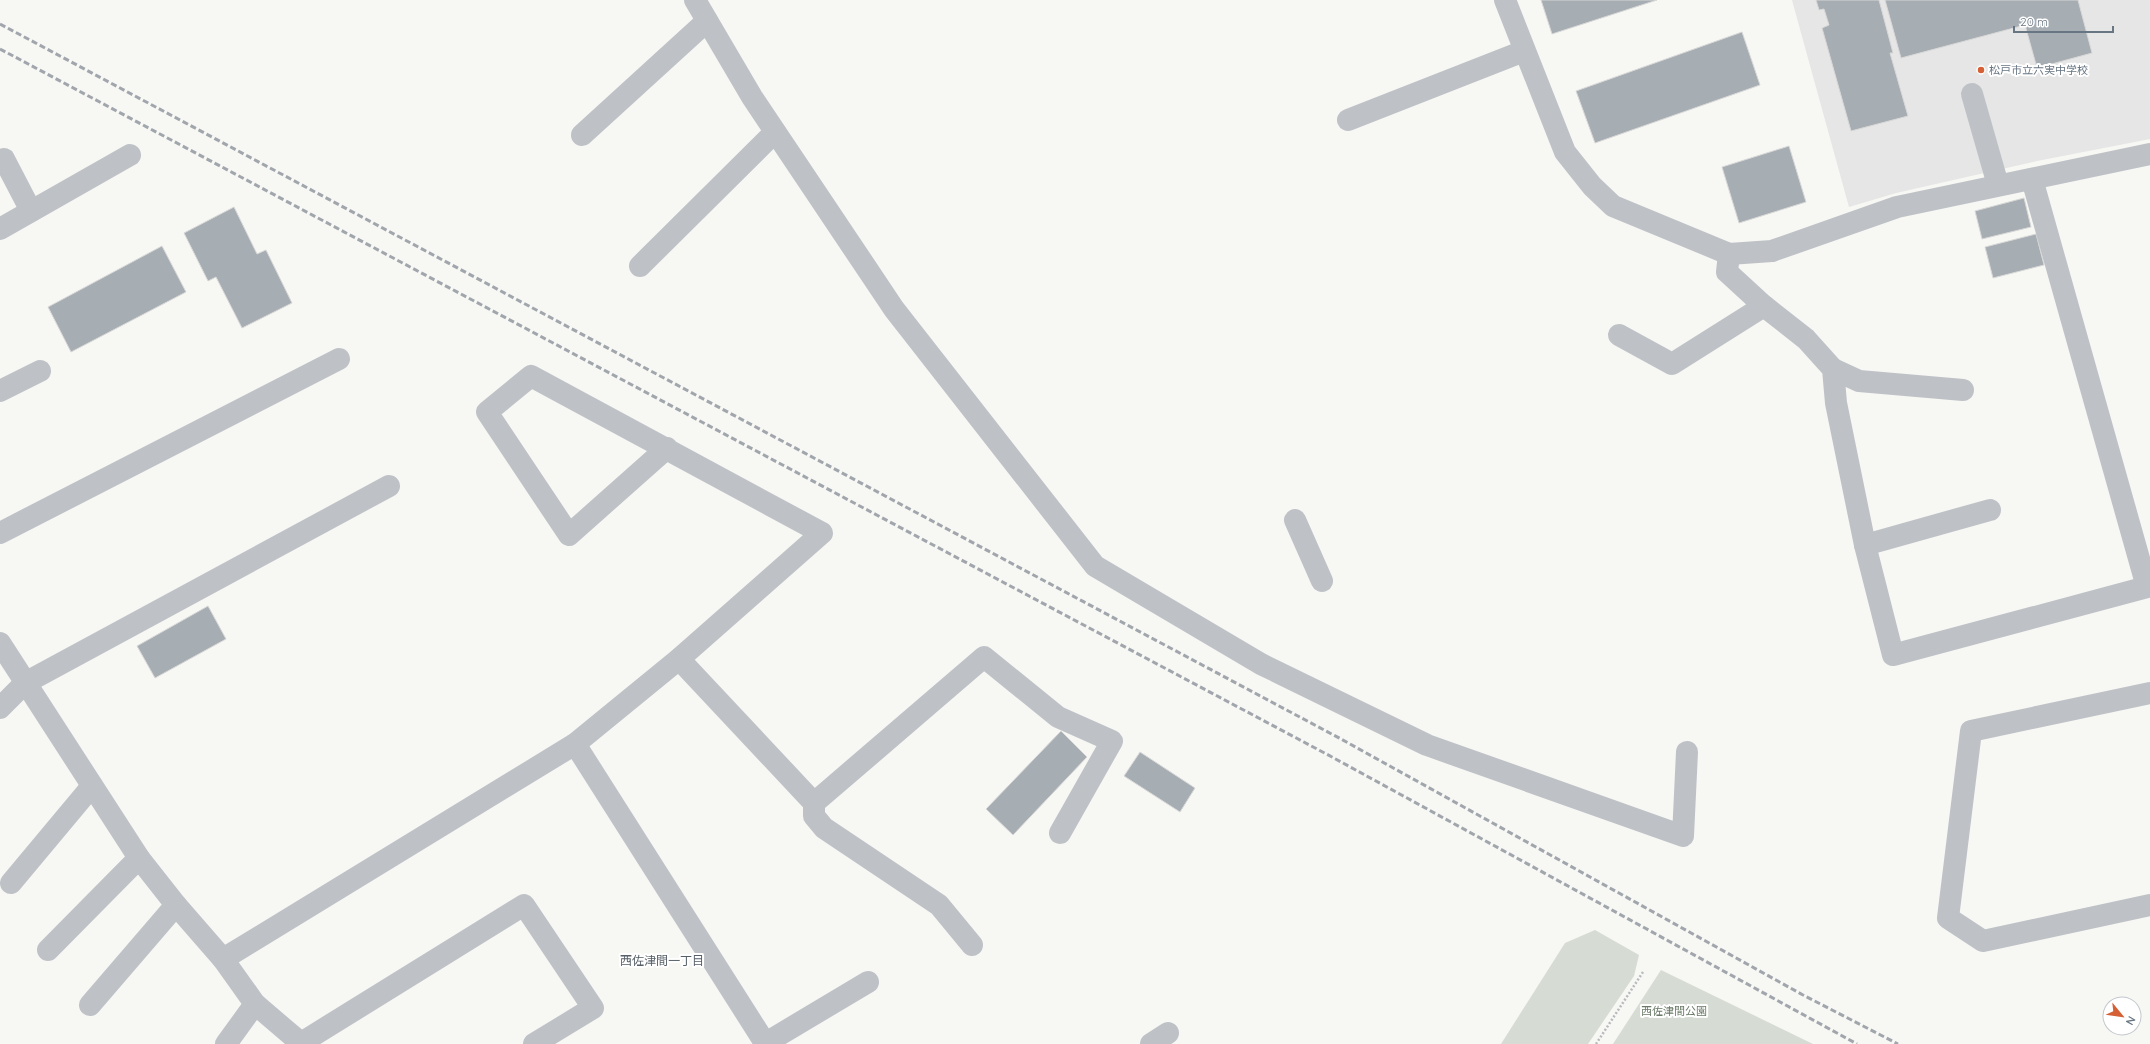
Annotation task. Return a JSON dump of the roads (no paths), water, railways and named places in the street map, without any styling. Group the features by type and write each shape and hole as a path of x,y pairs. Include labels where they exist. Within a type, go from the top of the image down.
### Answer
{"street":[{"path":"695,0 752,97 894,310 1095,566 1261,664 1427,745 1683,836 1687,752"},
{"path":"1505,0 1565,152 1592,186 1613,206 1729,254 1772,251 1897,207 1998,185 2032,180 2150,154"},
{"path":"582,135 707,21"},
{"path":"1348,120 1524,51"},
{"path":"1972,94 1998,185"},
{"path":"640,266 775,132"},
{"path":"0,229 130,155"},
{"path":"0,161 4,159 31,211"},
{"path":"1833,369 1836,402 1865,545 1893,655 2147,587 2032,180"},
{"path":"1729,254 1727,272 1764,306 1806,339 1833,369 1859,381 1963,390"},
{"path":"1619,335 1672,364 1764,306"},
{"path":"0,533 340,359"},
{"path":"0,391 40,371"},
{"path":"223,959 575,744 679,659 822,534 667,448 531,376 487,412 568,535 667,448"},
{"path":"0,708 25,683 389,486"},
{"path":"1865,545 1990,510"},
{"path":"1295,520 1322,581"},
{"path":"0,643 139,858 176,905 223,959 255,1004 301,1044 524,905 593,1008 534,1044"},
{"path":"814,803 984,658 1058,717 1112,741 1060,833"},
{"path":"679,659 814,803 814,816 824,828 939,905 972,945"},
{"path":"2150,693 1971,731 1948,918 1983,941 2150,905"},
{"path":"575,744 764,1044 868,982"},
{"path":"11,883 92,786"},
{"path":"48,950 139,858"},
{"path":"90,1005 176,905"},
{"path":"226,1044 255,1004"}],"railway":[{"path":"0,24 1341,739 1803,995 1898,1044"},
{"path":"0,49 1332,757 1857,1044"}],"place":[{"name":"松戸市立六実中学校","path":"1981,70"}],"district":[{"name":"西佐津間一丁目","path":"662,961"}],"park label":[{"name":"西佐津間公園","path":"1674,1011"}]}
